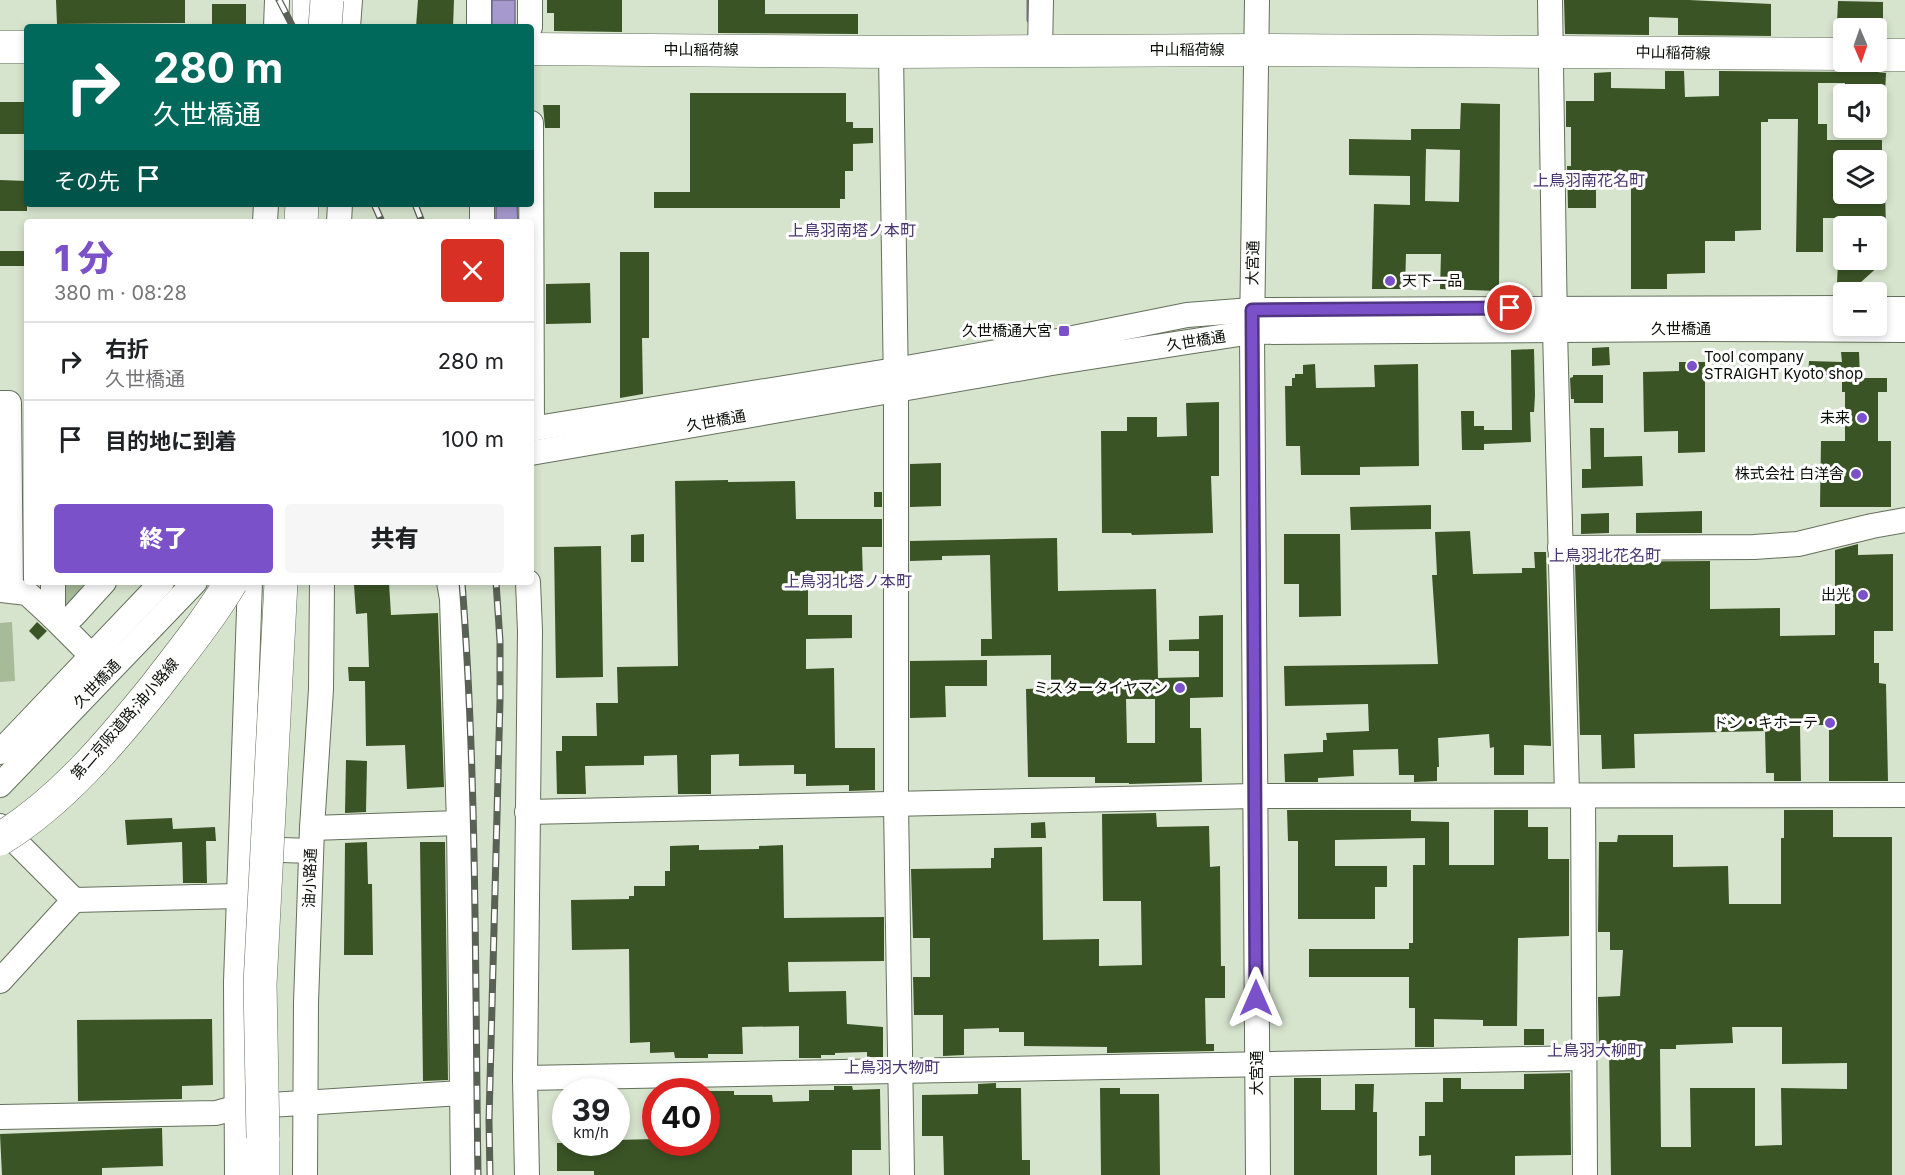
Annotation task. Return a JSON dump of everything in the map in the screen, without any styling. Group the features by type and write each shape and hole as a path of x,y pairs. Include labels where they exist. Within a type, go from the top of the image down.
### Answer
{"highway":[{"path":"309,0 309,24"},
{"path":"326,24 327,0"},
{"name":"第二京阪道路;油小路線","path":"0,839 43,807 74,779 115,735 192,640 229,585"},
{"path":"263,1175 260,984 281,585"}],"main road":[{"path":"0,47 24,46"},
{"name":"中山稲荷線","path":"534,49 891,52 1550,51 1833,54"},
{"path":"1887,55 1905,55"}],"street":[{"path":"276,24 277,0"},
{"path":"348,24 350,0"},
{"path":"478,0 479,24"},
{"path":"530,0 530,24"},
{"path":"1040,51 1041,0"},
{"name":"大宮通","path":"1257,0 1252,321 1258,1175"},
{"path":"1550,0 1560,548 1575,795 1584,1058 1585,1175"},
{"path":"891,52 896,380 896,804 902,1175"},
{"path":"1887,309 1905,309"},
{"name":"久世橋通","path":"1704,319 1833,310"},
{"name":"久世橋通","path":"534,452 609,428 1252,321 1704,319 1905,330"},
{"path":"0,403 9,403 5,590 27,594 100,664"},
{"name":"久世橋通","path":"534,429 609,428"},
{"path":"1560,548 1754,547 1798,544 1905,520"},
{"path":"53,585 57,621"},
{"path":"57,621 101,585"},
{"name":"久世橋通","path":"0,785 100,664 160,585"},
{"name":"久世橋通","path":"0,752 192,585"},
{"path":"237,1175 236,982 250,585"},
{"name":"油小路通","path":"305,1175 306,1003 312,839 321,689 322,585"},
{"path":"450,585 452,599 459,822 463,1175"},
{"path":"526,1175 530,630 528,585"},
{"path":"527,812 1255,796 1905,795"},
{"path":"240,849 459,822"},
{"path":"0,826 74,900"},
{"path":"0,981 74,900 238,896"},
{"path":"525,1078 902,1069 1584,1058"},
{"path":"0,1117 216,1113 238,1107 461,1093"}],"green space":[{"path":"64,585 91,585 70,608 65,606"},
{"path":"12,622 15,681 0,682 0,623"}],"shaded area":[{"path":"492,0 515,0 515,24 492,24"},
{"path":"496,207 517,207 518,219 496,219"}],"building":[{"path":"56,0 185,0 185,23 57,24"},
{"path":"418,0 454,0 453,24 416,24"},
{"path":"547,0 622,0 622,32 554,31 554,13 547,13"},
{"path":"718,0 765,0 765,14 858,14 858,34 718,33"},
{"path":"1564,0 1689,0 1771,4 1771,36 1678,35 1678,18 1649,17 1649,35 1565,34"},
{"path":"1838,1 1883,2 1883,18 1837,18"},
{"path":"212,4 246,4 246,24 212,24"},
{"path":"1665,71 1684,71 1685,97 1719,96 1719,71 1886,73 1885,84 1818,83 1818,124 1827,124 1827,140 1882,140 1882,150 1833,150 1833,204 1885,204 1886,216 1823,218 1823,252 1796,252 1798,119 1768,119 1768,122 1761,122 1761,230 1735,231 1735,241 1705,241 1705,273 1667,274 1667,289 1631,289 1631,176 1596,177 1596,208 1568,208 1567,166 1571,166 1571,127 1566,127 1566,101 1594,101 1594,73 1611,72 1611,88 1665,89"},
{"path":"690,93 846,93 846,122 853,122 853,128 873,128 873,143 853,144 853,171 845,171 845,199 840,199 840,208 654,208 654,192 690,192"},
{"path":"0,102 24,102 24,134 0,134"},
{"path":"1461,103 1500,104 1499,291 1440,289 1441,254 1406,254 1405,289 1372,289 1374,204 1410,205 1410,176 1349,175 1349,139 1411,140 1411,129 1460,129","holes":["1426,149 1460,150 1459,202 1425,201"]},
{"path":"543,105 560,105 560,128 545,128"},
{"path":"0,180 24,181 24,207 27,207 27,211 0,211"},
{"path":"0,251 24,251 24,266 0,266"},
{"path":"620,252 649,252 649,338 642,338 643,394 620,398"},
{"path":"1838,270 1874,270 1861,282 1837,282"},
{"path":"590,283 591,323 546,324 546,284"},
{"path":"1609,347 1610,365 1592,366 1592,348"},
{"path":"1534,349 1535,395 1534,412 1530,412 1531,442 1484,444 1484,450 1462,450 1461,411 1474,411 1474,426 1484,426 1484,430 1512,430 1511,350"},
{"path":"1841,352 1859,352 1860,378 1887,378 1887,392 1878,392 1878,441 1891,441 1891,507 1820,507 1821,441 1845,441 1845,392 1842,392 1842,378 1808,377 1809,361 1842,362"},
{"path":"1679,362 1705,362 1705,452 1678,453 1678,431 1644,432 1643,372 1679,371"},
{"path":"1315,364 1316,388 1375,387 1374,365 1418,364 1419,466 1360,467 1360,475 1301,475 1300,446 1286,446 1285,386 1292,386 1292,378 1295,378 1295,374 1303,374 1303,365"},
{"path":"1573,375 1603,375 1603,403 1574,403 1574,399 1571,399 1570,378"},
{"path":"1219,402 1219,476 1211,476 1213,533 1132,535 1131,533 1102,533 1101,431 1127,431 1127,417 1157,417 1157,437 1187,436 1186,403"},
{"path":"1590,428 1604,428 1604,457 1642,456 1643,486 1582,488 1582,469 1591,469"},
{"path":"941,463 941,506 910,507 910,464"},
{"path":"728,480 728,482 795,481 796,519 882,519 882,547 862,547 863,580 808,581 808,615 852,615 852,638 806,639 806,669 834,668 835,748 875,748 875,790 849,791 849,785 806,786 806,774 794,774 794,765 739,766 739,754 711,755 711,794 678,794 677,755 644,756 644,765 585,766 586,794 557,794 556,751 562,751 562,736 597,736 596,703 618,703 617,667 678,666 675,481"},
{"path":"874,492 882,492 882,507 874,507"},
{"path":"1431,505 1431,529 1351,530 1350,507"},
{"path":"1702,511 1702,533 1636,533 1636,513"},
{"path":"1609,513 1609,533 1581,534 1581,514"},
{"path":"1470,531 1473,574 1522,573 1522,568 1535,568 1534,552 1546,552 1551,746 1524,745 1524,775 1494,775 1494,747 1490,748 1489,734 1438,738 1437,781 1414,782 1414,775 1399,775 1398,749 1353,750 1354,776 1318,778 1318,782 1285,782 1284,754 1323,752 1323,740 1327,740 1326,733 1369,731 1368,704 1285,706 1284,666 1438,664 1432,575 1437,575 1435,532"},
{"path":"644,534 644,562 631,562 631,535"},
{"path":"1284,534 1340,534 1341,616 1299,617 1299,584 1284,584"},
{"path":"1057,538 1058,591 1156,589 1158,678 1199,677 1199,651 1169,651 1169,640 1199,639 1199,616 1223,615 1223,697 1190,698 1190,728 1201,728 1202,782 1129,784 1095,783 1095,777 1028,777 1026,689 1051,688 1051,655 981,656 981,639 992,639 990,555 942,556 942,560 910,561 910,541","holes":["1126,699 1155,699 1155,743 1127,743"]},
{"path":"1858,544 1858,555 1893,554 1893,631 1874,631 1874,663 1879,663 1879,683 1886,684 1888,781 1829,781 1829,725 1800,725 1801,781 1774,781 1774,773 1766,773 1765,731 1634,734 1635,768 1602,769 1601,735 1580,735 1575,562 1710,561 1710,609 1780,608 1780,636 1835,635 1835,550"},
{"path":"601,546 603,677 556,678 554,547"},
{"path":"354,585 389,585 391,615 438,613 444,787 407,789 405,745 366,746 365,681 349,681 348,667 369,667 367,613 356,614"},
{"path":"37,622 47,631 38,640 29,631"},
{"path":"987,660 987,686 945,686 946,717 910,718 910,661"},
{"path":"346,760 367,761 366,812 345,813"},
{"path":"1287,810 1411,810 1411,821 1449,822 1449,865 1494,865 1494,810 1528,810 1528,827 1548,827 1548,859 1569,859 1569,936 1518,938 1517,1026 1483,1026 1483,1020 1434,1019 1434,1047 1415,1047 1415,1008 1409,1008 1409,977 1309,977 1309,949 1409,949 1409,943 1413,943 1413,865 1425,865 1425,838 1335,840 1335,866 1387,866 1387,887 1375,887 1375,919 1298,919 1298,841 1288,841"},
{"path":"1784,810 1833,810 1833,837 1892,837 1892,1175 1611,1175 1609,1049 1599,1049 1598,997 1620,996 1623,950 1610,950 1610,932 1598,932 1599,842 1617,842 1618,835 1673,835 1673,867 1728,866 1729,904 1781,904 1781,838 1784,838","holes":["1732,1027 1782,1027 1782,1064 1847,1063 1847,1089 1781,1088 1782,1145 1755,1146 1755,1088 1690,1088 1691,1147 1661,1147 1660,1049 1676,1049 1676,1045 1733,1043"]},
{"path":"1156,813 1157,827 1209,826 1210,867 1220,866 1221,966 1225,966 1225,998 1205,998 1206,1044 1214,1044 1214,1051 1107,1053 1107,1047 1024,1046 1024,1032 999,1032 999,1028 964,1029 964,1055 943,1056 943,1015 914,1015 913,977 930,977 930,938 913,938 911,869 991,868 994,848 1042,847 1043,940 1099,939 1099,966 1142,965 1141,901 1103,901 1102,814"},
{"path":"172,818 173,829 215,827 216,841 206,841 207,883 183,883 182,842 127,845 125,820"},
{"path":"1045,822 1046,838 1031,838 1031,823"},
{"path":"367,842 368,884 372,884 373,955 344,955 345,843"},
{"path":"420,842 445,842 448,1080 423,1081"},
{"path":"699,845 699,850 759,849 759,846 783,845 784,918 884,917 884,961 788,962 789,992 846,991 847,1024 883,1027 883,1057 867,1057 867,1052 835,1053 835,1055 821,1055 821,1058 799,1058 799,1026 742,1027 743,1054 708,1054 708,1058 675,1058 674,1052 650,1053 650,1042 630,1043 629,949 572,950 571,900 629,899 629,896 634,896 634,886 665,886 665,871 670,871 670,846"},
{"path":"212,1019 213,1085 182,1086 182,1099 78,1101 77,1020"},
{"path":"1524,1029 1544,1029 1544,1045 1524,1045"},
{"path":"1570,1073 1571,1155 1515,1156 1515,1175 1431,1175 1431,1155 1419,1156 1419,1136 1425,1136 1425,1102 1443,1102 1443,1078 1461,1078 1461,1089 1524,1089 1524,1074"},
{"path":"1294,1078 1321,1078 1321,1110 1355,1110 1355,1084 1374,1084 1373,1112 1377,1112 1377,1175 1294,1175"},
{"path":"996,1083 996,1088 1021,1088 1022,1160 1030,1160 1030,1175 944,1175 943,1136 922,1136 922,1095 978,1094 978,1084"},
{"path":"834,1086 852,1086 853,1090 880,1089 881,1150 852,1150 852,1175 594,1175 594,1171 557,1171 557,1156 630,1156 630,1140 642,1139 642,1156 720,1156 720,1091 734,1091 734,1095 772,1095 773,1102 809,1101 809,1090 834,1090"},
{"path":"1100,1088 1120,1088 1120,1094 1159,1094 1160,1175 1101,1175"},
{"path":"162,1128 163,1166 102,1168 102,1175 2,1175 0,1134"}],"waterway":[{"path":"1029,0 1029,20"}],"railway":[{"path":"279,0 291,24"},
{"path":"316,0 329,24"},
{"path":"375,207 381,219"},
{"path":"416,207 421,219"},
{"path":"462,585 473,804 478,1175"},
{"path":"490,1175 489,1120 500,700 500,641 496,585"}],"place":[{"name":"天下一品","path":"1390,281"},
{"name":"久世橋通大宮","path":"1064,331"},
{"name":"Tool company STRAIGHT Kyoto shop","path":"1692,366"},
{"name":"未来","path":"1862,418"},
{"name":"株式会社 白洋舎","path":"1856,474"},
{"name":"出光","path":"1863,595"},
{"name":"ミスタータイヤマン","path":"1180,688"},
{"name":"ドン・キホーテ","path":"1830,723"}],"district":[{"name":"上鳥羽南花名町","path":"1589,180"},
{"name":"上鳥羽南塔ノ本町","path":"852,230"},
{"name":"上鳥羽北花名町","path":"1605,555"},
{"name":"上鳥羽北塔ノ本町","path":"848,581"},
{"name":"上鳥羽大柳町","path":"1595,1050"},
{"name":"上鳥羽大物町","path":"892,1067"}],"route":[{"path":"1256,998 1252,310 1510,308"}]}
